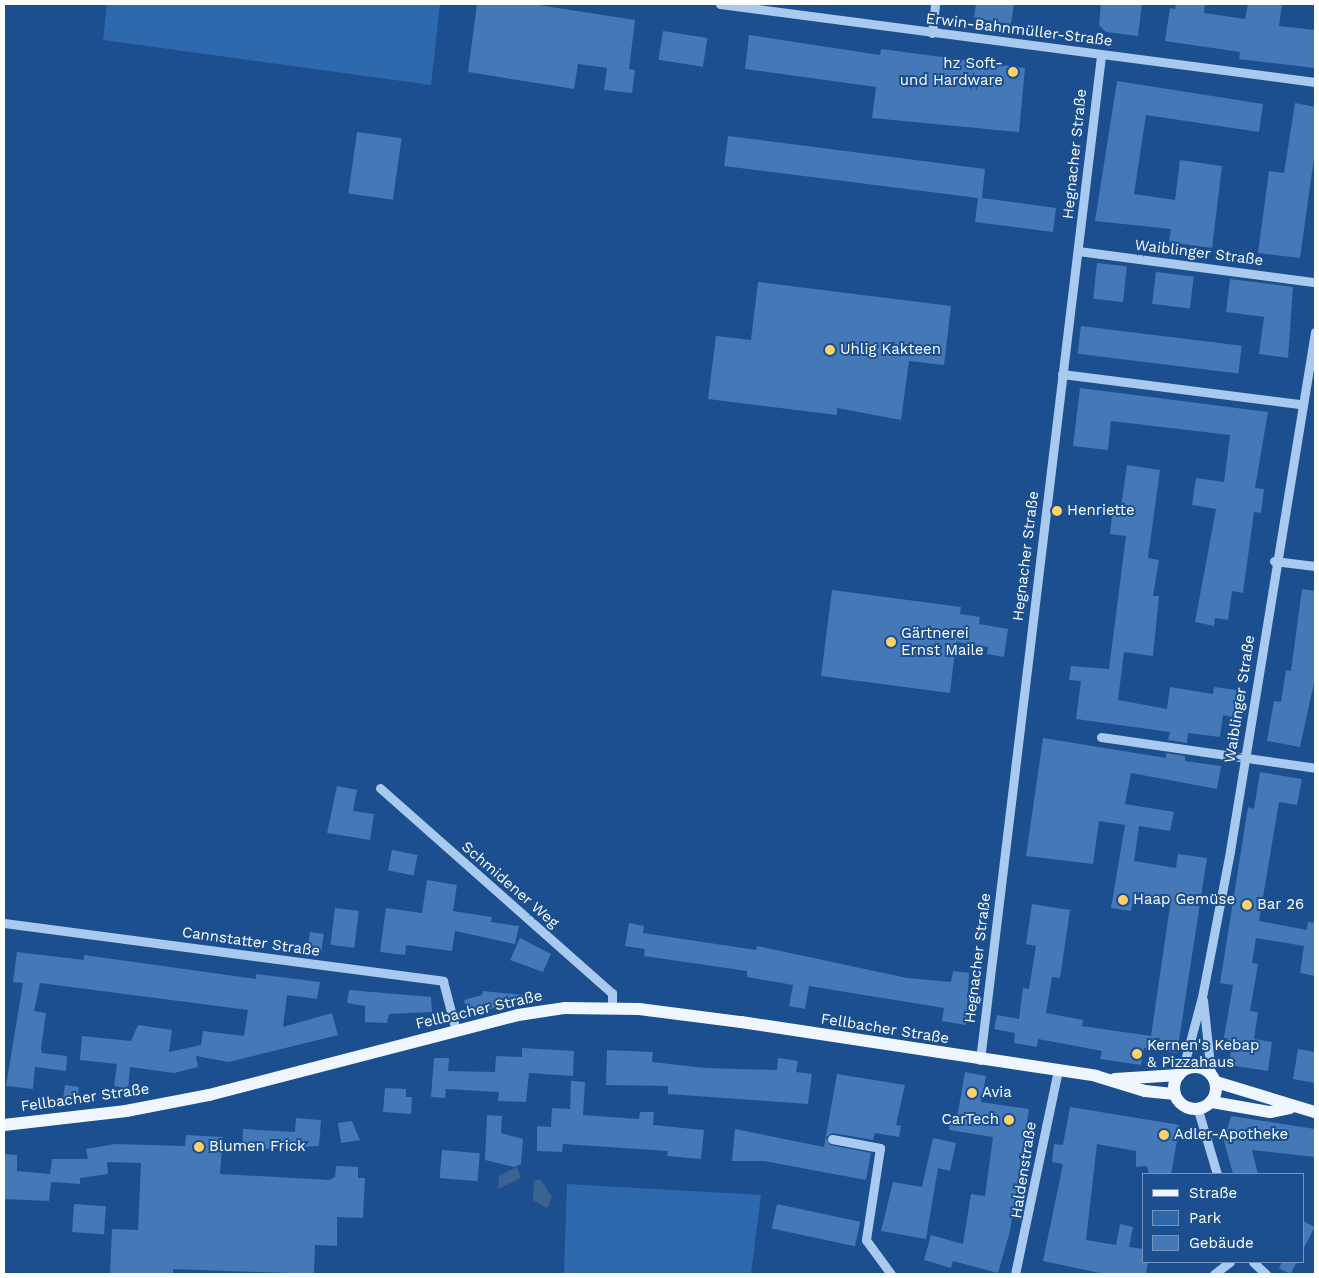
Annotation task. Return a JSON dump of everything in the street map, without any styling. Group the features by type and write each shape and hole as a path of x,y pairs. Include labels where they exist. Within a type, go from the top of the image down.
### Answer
{"main road":[{"name":"Fellbacher Straße","path":"4,1125 126,1111 209,1096 456,1031 565,1008 612,1008 741,1022 980,1060 1115,1079 1145,1091 1175,1094"},
{"path":"1290,1108 1270,1096 1213,1078 1197,1067 1180,1073 1175,1094 1188,1108 1198,1110 1212,1102 1270,1112 1290,1108 1315,1112"},
{"name":"Fellbacher Straße","path":"1115,1079 1180,1073"},
{"path":"1212,1102 1213,1078"}],"street":[{"name":"Erwin-Bahnmüller-Straße","path":"720,4 1315,82"},
{"path":"932,33 935,4"},
{"name":"Hegnacher Straße","path":"980,1060 1100,55"},
{"name":"Waiblinger Straße","path":"1078,251 1315,282"},
{"name":"Waiblinger Straße","path":"1180,1073 1202,997 1245,758 1274,561 1315,332"},
{"path":"1062,374 1301,404"},
{"path":"1274,561 1315,566"},
{"path":"1101,737 1315,768"},
{"name":"Schmidener Weg","path":"380,788 612,993 612,1008"},
{"name":"Cannstatter Straße","path":"4,922 444,981 456,1031"},
{"name":"Waiblinger Straße","path":"1202,997 1213,1078"},
{"name":"Haldenstraße","path":"1015,1274 1058,1070"},
{"path":"1198,1110 1217,1173"},
{"path":"832,1139 880,1148 866,1240 891,1274"},
{"path":"1214,1274 1229,1263"},
{"path":"1254,1263 1266,1274"}],"green space":[{"path":"107,4 440,4 431,85 103,40"},
{"path":"567,1184 761,1195 751,1274 564,1274"}],"shaded area":[{"path":"517,1167 521,1178 498,1189 499,1176"},
{"path":"540,1179 552,1197 547,1208 533,1200 534,1181"}],"building":[{"path":"477,4 532,4 635,20 629,69 635,70 632,93 604,90 607,68 578,64 574,89 468,72"},
{"path":"976,4 1014,4 1011,24 974,18"},
{"path":"1101,4 1142,4 1138,36 1106,32 1099,25"},
{"path":"1176,4 1205,4 1204,13 1245,19 1248,4 1282,4 1279,26 1315,30 1315,68 1239,59 1240,52 1165,41 1170,8 1175,9"},
{"path":"663,31 707,38 703,67 658,60"},
{"path":"749,35 880,55 881,49 1025,68 1019,132 872,118 876,87 745,69"},
{"path":"1117,81 1263,104 1259,132 1146,115 1134,194 1175,200 1180,160 1222,166 1212,248 1169,242 1171,229 1095,221"},
{"path":"1295,103 1315,107 1315,151 1300,258 1258,253 1269,171 1284,173"},
{"path":"357,132 402,138 393,200 348,193"},
{"path":"728,136 985,169 982,198 1056,208 1053,232 975,222 978,198 724,166"},
{"path":"1097,263 1127,266 1123,302 1093,299"},
{"path":"1156,272 1194,277 1190,308 1152,304"},
{"path":"1230,279 1293,287 1288,358 1259,354 1264,317 1226,312"},
{"name":"Uhlig Kakteen","path":"758,282 951,306 944,365 909,361 901,420 837,408 837,415 708,399 716,336 751,340"},
{"path":"1081,326 1242,346 1238,374 1078,354"},
{"path":"1080,388 1268,412 1255,488 1264,489 1261,513 1254,512 1243,593 1232,591 1228,620 1215,618 1214,626 1195,622 1216,509 1192,505 1196,478 1224,482 1230,435 1111,421 1108,450 1073,446"},
{"path":"1127,465 1160,470 1148,558 1159,560 1153,596 1159,596 1153,656 1124,652 1118,700 1167,709 1170,687 1213,694 1214,687 1237,690 1233,717 1223,715 1220,737 1188,733 1187,743 1168,740 1170,732 1076,719 1081,681 1069,680 1071,666 1109,669 1126,536 1110,534 1113,506 1121,507"},
{"path":"1302,589 1315,591 1315,678 1300,747 1267,741 1274,701 1281,702 1286,670 1291,671"},
{"name":"Gärtnerei Ernst Maile","path":"832,590 961,607 960,614 980,617 979,624 1008,629 1004,657 987,654 988,647 956,642 950,693 821,676"},
{"path":"1043,738 1166,758 1166,753 1185,756 1185,761 1221,766 1217,789 1131,773 1125,804 1174,812 1170,831 1139,826 1134,861 1176,868 1178,854 1207,858 1177,1053 1144,1048 1141,1065 1100,1059 1102,1051 1038,1039 1037,1047 1014,1043 1015,1033 994,1029 997,1015 1019,1019 1023,988 1029,989 1036,946 1026,944 1032,904 1070,910 1060,978 1052,977 1046,1013 1083,1020 1082,1026 1151,1036 1171,899 1134,893 1131,911 1111,908 1125,825 1099,821 1093,864 1026,856"},
{"path":"1260,772 1302,779 1297,805 1279,802 1259,921 1307,930 1308,922 1315,923 1315,976 1300,973 1304,946 1256,938 1252,963 1258,964 1250,1011 1258,1012 1254,1039 1272,1042 1268,1071 1229,1065 1232,1045 1223,1043 1233,985 1220,983 1248,807 1254,809"},
{"path":"337,786 357,790 353,811 374,814 370,840 327,833"},
{"path":"392,850 418,855 414,876 388,871"},
{"path":"427,880 457,885 453,911 492,917 491,922 519,926 515,944 455,931 452,951 406,945 405,955 380,952 386,908 422,913"},
{"path":"335,908 359,911 354,948 330,945"},
{"path":"629,923 644,926 643,933 756,950 757,946 907,978 951,982 953,971 969,973 966,1025 942,1021 944,1008 809,986 805,1009 789,1006 793,985 747,977 747,971 644,956 645,949 625,946"},
{"path":"310,932 324,934 321,954 307,952"},
{"path":"520,938 551,954 543,972 510,960"},
{"path":"17,952 84,960 84,955 256,979 256,974 320,982 317,999 287,995 283,1027 332,1013 338,1035 229,1062 196,1056 198,1067 174,1073 130,1067 128,1089 114,1086 117,1064 80,1060 82,1036 131,1041 138,1025 172,1030 169,1052 201,1045 203,1031 244,1036 248,1010 40,983 34,1011 46,1013 42,1053 67,1056 66,1071 35,1067 33,1089 6,1086 23,983 13,982"},
{"path":"349,990 431,997 432,1012 389,1014 387,1023 365,1022 365,1006 347,1003"},
{"path":"483,991 534,997 468,1015 464,1000 482,995"},
{"path":"522,1048 574,1051 573,1076 529,1073 526,1102 498,1101 499,1092 446,1089 445,1098 431,1097 434,1058 449,1058 448,1071 495,1072 496,1056 522,1057"},
{"path":"1298,1049 1315,1052 1315,1083 1293,1079"},
{"path":"607,1050 653,1052 652,1062 705,1068 777,1070 778,1058 798,1061 796,1072 812,1074 808,1104 668,1094 668,1086 606,1085"},
{"path":"965,1072 986,1076 981,1102 1029,1109 1010,1231 998,1273 953,1261 951,1268 924,1260 931,1235 963,1244 971,1194 985,1196 993,1137 949,1130 950,1117 957,1118"},
{"path":"837,1074 905,1085 896,1125 901,1126 899,1137 875,1133 873,1140 833,1133 826,1137 830,1145 871,1153 866,1180 764,1161 732,1161 735,1129 824,1147"},
{"path":"571,1081 585,1082 583,1115 639,1119 640,1112 654,1112 653,1125 704,1130 701,1159 667,1156 668,1151 563,1144 562,1152 537,1151 537,1126 551,1127 552,1108 570,1109"},
{"path":"65,1085 79,1087 77,1102 63,1100"},
{"path":"385,1088 406,1089 406,1097 412,1097 411,1114 383,1112"},
{"path":"1070,1107 1180,1125 1171,1173 1149,1173 1147,1166 1136,1167 1136,1151 1097,1144 1086,1240 1116,1245 1120,1224 1133,1227 1129,1247 1142,1249 1142,1263 1148,1263 1146,1274 1105,1274 1043,1261 1063,1164 1052,1162 1054,1144 1063,1145"},
{"path":"487,1115 502,1116 501,1133 523,1139 521,1164 514,1167 485,1160"},
{"path":"1231,1116 1315,1129 1315,1157 1252,1150 1258,1173 1233,1173 1224,1141"},
{"path":"296,1118 321,1120 319,1146 242,1150 243,1129 295,1132"},
{"path":"352,1121 360,1140 341,1143 338,1123"},
{"path":"186,1135 223,1137 220,1174 329,1180 335,1177 336,1166 358,1167 358,1178 365,1178 363,1218 337,1217 337,1246 315,1245 314,1274 173,1269 173,1274 110,1274 112,1229 138,1230 141,1163 107,1162 108,1174 80,1178 80,1184 51,1182 49,1201 4,1199 4,1154 17,1155 17,1171 50,1174 52,1159 88,1159 86,1149 115,1144 185,1146"},
{"path":"933,1138 956,1143 950,1171 938,1168 926,1239 881,1231 893,1182 922,1187"},
{"path":"442,1150 480,1153 477,1181 440,1178"},
{"path":"74,1204 106,1206 104,1234 72,1232"},
{"path":"777,1204 860,1222 855,1246 772,1228"},
{"path":"1304,1222 1315,1227 1304,1248"},
{"path":"1282,1263 1296,1263 1291,1274 1279,1268"}],"place":[{"name":"hz Soft- und Hardware","path":"1013,72"},
{"name":"Uhlig Kakteen","path":"830,350"},
{"name":"Henriette","path":"1057,511"},
{"name":"Gärtnerei Ernst Maile","path":"891,642"},
{"name":"Haap Gemüse","path":"1123,900"},
{"name":"Bar 26","path":"1247,905"},
{"name":"Kernen's Kebap & Pizzahaus","path":"1137,1054"},
{"name":"Avia","path":"972,1093"},
{"name":"CarTech","path":"1009,1120"},
{"name":"Adler-Apotheke","path":"1164,1135"},
{"name":"Blumen Frick","path":"199,1147"}]}
